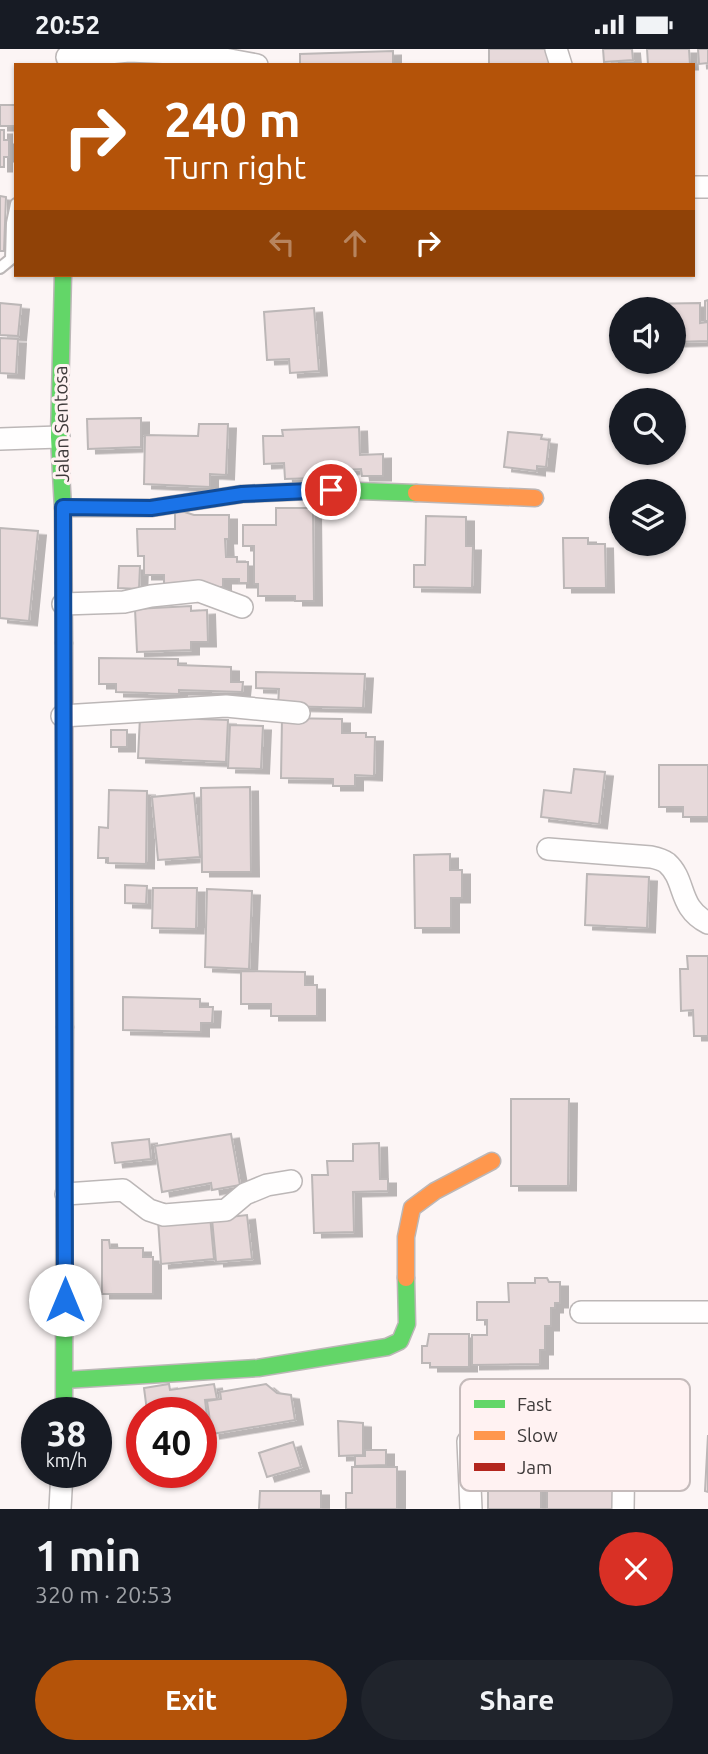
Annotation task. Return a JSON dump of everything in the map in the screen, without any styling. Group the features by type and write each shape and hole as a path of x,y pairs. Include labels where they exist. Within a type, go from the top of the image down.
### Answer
{"street":[{"path":"67,57 143,51 197,54 246,63"},
{"name":"Jalan Sentosa","path":"63,277 59,437 63,507 64,1397"},
{"path":"0,439 59,437"},
{"path":"63,507 151,508 242,494 331,490 535,498"},
{"path":"63,604 124,602 199,591 242,607"},
{"path":"62,716 226,706 299,713"},
{"path":"548,849 651,857 666,862 676,875 684,898 696,917 708,923"},
{"path":"65,1380 258,1368 387,1347 400,1341 407,1324 406,1237 412,1208 435,1191 492,1161"},
{"path":"66,1194 123,1190 149,1210 163,1215 226,1210 245,1194 267,1185 291,1181"},
{"path":"581,1312 708,1312"},
{"path":"60,1509 61,1488"},
{"path":"470,1491 471,1509"},
{"path":"624,1491 624,1509"}],"lane":[{"path":"0,268 11,258 14,214"}],"building":[{"path":"489,49 549,49 554,63 489,63"},
{"path":"603,49 632,49 633,60 604,62"},
{"path":"647,49 689,49 690,63 648,63"},
{"path":"698,49 708,49 708,63 699,64"},
{"path":"393,51 393,63 300,63 300,54"},
{"path":"0,105 14,105 14,126 0,126"},
{"path":"0,130 4,130 4,140 9,140 9,157 4,157 4,167 0,167"},
{"path":"0,196 6,197 4,251 0,251"},
{"path":"708,300 708,321 705,321 705,301"},
{"path":"0,303 21,305 18,336 0,335"},
{"path":"686,303 700,303 700,323 708,322 708,341 686,342"},
{"path":"314,308 319,371 290,373 289,359 267,360 264,312"},
{"path":"0,338 18,339 16,374 0,373"},
{"path":"141,418 141,447 88,449 87,419"},
{"path":"199,424 228,424 226,475 210,474 210,487 144,484 145,435 198,436"},
{"path":"359,427 360,455 383,454 383,476 362,476 361,469 345,470 345,477 285,479 284,463 264,464 263,436 283,436 282,430"},
{"path":"508,432 542,435 541,439 549,440 546,467 537,466 537,471 504,467"},
{"path":"276,508 313,508 314,601 295,601 295,596 258,596 258,584 254,584 254,546 243,546 243,525 276,525"},
{"path":"175,509 194,515 229,515 229,539 225,539 226,557 237,557 237,562 248,562 248,583 239,583 239,579 223,579 223,587 164,587 164,575 144,575 144,556 138,556 137,529 175,529"},
{"path":"426,516 466,517 466,546 473,546 472,588 414,587 414,565 425,565"},
{"path":"0,528 38,531 29,621 0,618"},
{"path":"563,538 588,538 588,544 605,544 606,588 564,588"},
{"path":"119,566 140,566 139,589 118,588"},
{"path":"191,606 191,611 207,610 208,642 191,642 191,650 137,652 135,609"},
{"path":"99,658 178,659 178,665 231,667 231,682 243,682 242,692 116,692 116,684 99,684"},
{"path":"256,672 365,674 363,708 278,706 279,689 256,688"},
{"path":"140,717 228,720 226,762 138,758"},
{"path":"282,718 342,719 342,733 366,733 366,737 375,737 374,776 355,775 355,786 333,786 333,779 281,778"},
{"path":"230,725 263,726 261,769 228,768"},
{"path":"111,730 127,730 127,747 111,747"},
{"path":"659,765 708,765 708,817 683,817 683,807 659,807"},
{"path":"574,769 605,772 599,824 541,817 544,790 571,793"},
{"path":"250,787 251,872 202,872 201,788"},
{"path":"109,790 147,791 146,864 108,863 108,858 98,858 99,827 108,828"},
{"path":"194,793 200,857 158,860 152,797"},
{"path":"450,854 450,870 462,870 462,898 451,898 451,928 415,928 414,855"},
{"path":"587,874 649,877 647,928 585,925"},
{"path":"125,885 147,886 146,904 125,903"},
{"path":"153,888 197,888 196,929 152,928"},
{"path":"207,889 252,891 249,969 205,967"},
{"path":"687,956 708,956 708,1036 694,1036 693,1010 681,1011 680,969 688,969"},
{"path":"241,971 305,972 305,985 317,985 317,1016 271,1016 271,1004 241,1004"},
{"path":"123,997 200,999 200,1007 213,1007 212,1023 201,1023 201,1032 123,1030"},
{"path":"511,1099 569,1099 568,1186 511,1186"},
{"path":"231,1134 240,1185 212,1190 211,1183 162,1192 155,1146"},
{"path":"149,1139 151,1159 115,1163 112,1143"},
{"path":"379,1143 380,1179 388,1179 388,1191 353,1192 354,1232 314,1233 312,1175 328,1175 327,1161 353,1161 353,1144"},
{"path":"247,1215 252,1259 216,1262 212,1219"},
{"path":"210,1216 214,1259 161,1264 158,1220"},
{"path":"102,1240 109,1240 110,1248 143,1248 143,1257 153,1257 153,1294 102,1294"},
{"path":"535,1278 560,1282 560,1303 555,1303 555,1308 551,1308 551,1326 545,1326 545,1350 540,1350 540,1364 472,1365 472,1335 487,1335 487,1320 477,1320 477,1302 509,1302 508,1283 535,1283"},
{"path":"429,1334 469,1334 469,1367 430,1367 430,1363 422,1363 422,1346 427,1346"},
{"path":"169,1384 170,1390 214,1384 217,1397 145,1397 144,1388"},
{"path":"266,1384 277,1393 291,1395 295,1420 217,1433 217,1400 221,1399 220,1392"},
{"path":"338,1421 363,1423 363,1455 339,1456"},
{"path":"708,1435 708,1492 705,1491"},
{"path":"293,1442 301,1467 267,1477 259,1453"},
{"path":"365,1450 386,1450 386,1465 355,1466 355,1456 365,1456"},
{"path":"352,1467 397,1467 397,1509 346,1509 346,1493 352,1493"},
{"path":"260,1491 321,1491 321,1509 259,1509"},
{"path":"488,1491 541,1491 541,1509 488,1509"},
{"path":"547,1491 620,1491 620,1509 547,1509"}],"traffic: fast":[{"path":"63,277 59,437 63,508 64,643"},
{"path":"63,508 151,508 242,494 331,490 416,493"},
{"path":"64,1397 65,1027"},
{"path":"65,1380 258,1368 387,1347 400,1341 407,1324 406,1278"}],"traffic: slow":[{"path":"416,493 535,498"},
{"path":"406,1278 406,1237 412,1208 435,1191 492,1161"}],"traffic: jam":[{"path":"64,643 65,1027"}],"route":[{"path":"65,1300 63,507 151,508 242,494 331,490"}]}
